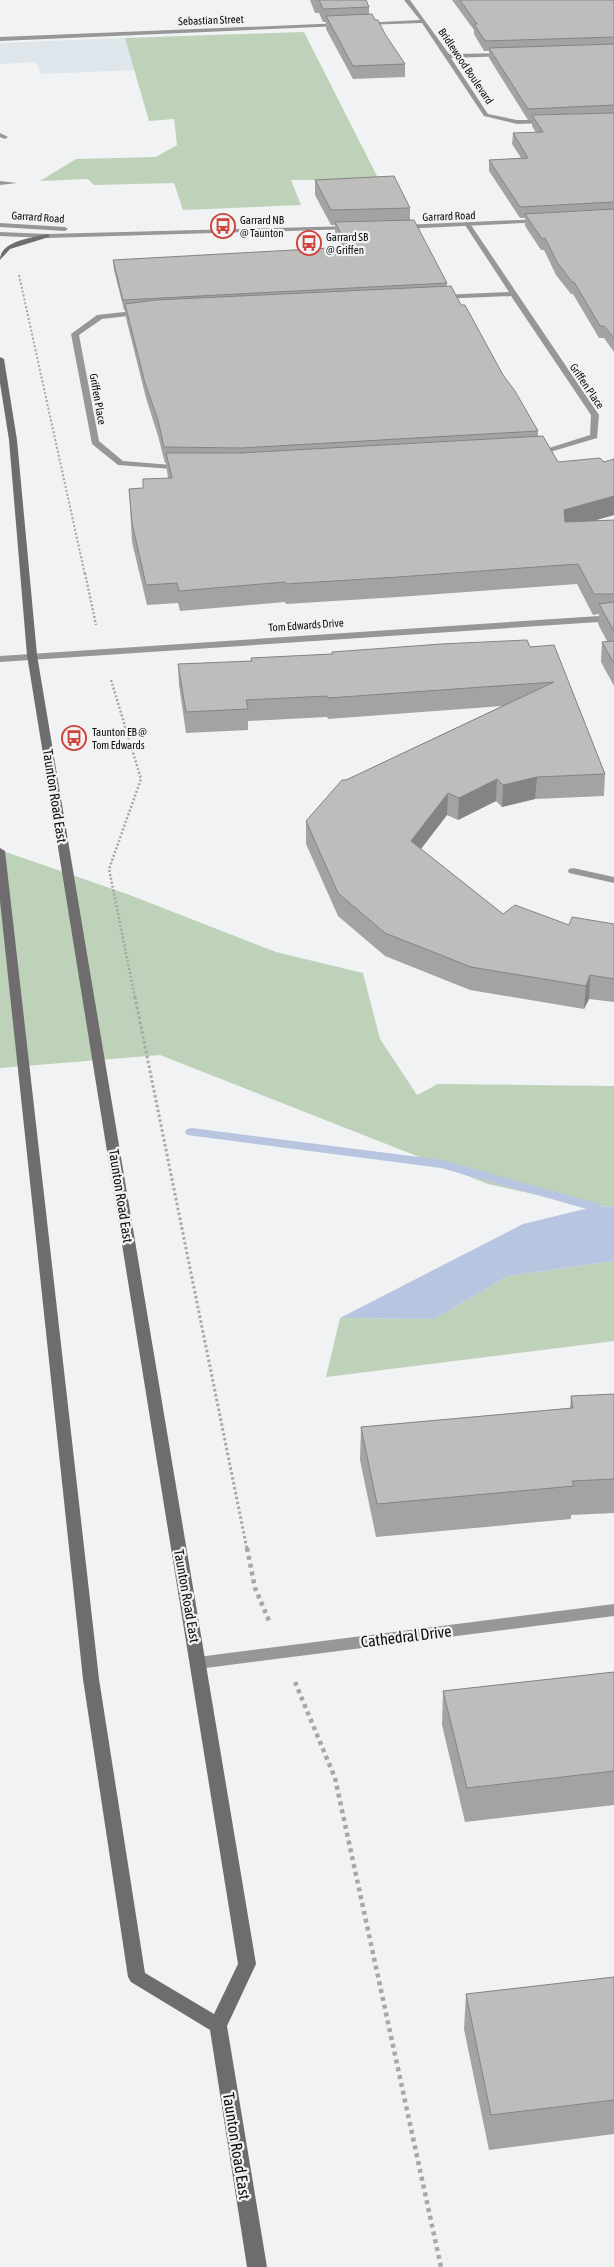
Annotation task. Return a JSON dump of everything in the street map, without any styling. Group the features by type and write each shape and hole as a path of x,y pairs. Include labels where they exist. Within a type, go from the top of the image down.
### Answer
{"main road":[{"path":"0,258 8,248 47,236"},
{"name":"Taunton Road East","path":"0,359 13,440 32,655 247,1964 218,2026 257,2267"},
{"path":"0,851 91,1680 137,1977 218,2026"}],"street":[{"name":"Bridlewood Boulevard","path":"407,0 424,20 486,115 498,120 521,123 558,122"},
{"path":"355,24 424,20"},
{"name":"Sebastian Street","path":"0,39 345,24"},
{"path":"446,56 515,54"},
{"path":"0,183 14,183"},
{"name":"Garrard Road","path":"390,227 468,226 546,221"},
{"name":"Garrard Road","path":"0,225 104,233"},
{"name":"Griffen Place","path":"468,226 511,294 588,408 595,415 594,436 550,450 530,451"},
{"name":"Garrard Road","path":"0,234 47,236 104,233 361,228"},
{"path":"432,298 511,294"},
{"name":"Griffen Place","path":"156,311 100,317 75,334 95,442 121,463 192,468"},
{"name":"Tom Edwards Drive","path":"0,658 614,618"},
{"path":"573,871 614,880"},
{"name":"Cathedral Drive","path":"198,1662 283,1653 614,1610"}],"path":[{"path":"19,273 102,651 141,778 109,869 254,1588 335,1778 441,2267"}],"shaded area":[{"path":"125,38 135,70 41,74 36,62 0,64 0,43"}],"green space":[{"path":"304,32 379,180 291,180 301,205 183,210 174,183 94,185 88,179 40,181 76,159 156,157 177,145 174,119 149,121 125,38"},
{"path":"0,850 127,894 276,952 363,973 380,1039 417,1095 438,1084 614,1086 614,1206 593,1207 488,1184 160,1055 0,1068"},
{"path":"614,1261 614,1341 326,1377 340,1318 434,1319 508,1276"}],"water":[{"path":"614,1206 614,1261 508,1276 434,1319 340,1318 523,1224 593,1207"}],"building":[{"path":"319,0 366,0 369,7 323,9"},
{"path":"460,0 614,0 614,37 485,41 474,24 477,24"},
{"path":"372,14 375,20 378,20 405,64 353,66 326,16"},
{"path":"614,44 614,105 528,109 489,48"},
{"path":"614,113 614,202 520,207 489,160 528,158 513,133 543,132 532,115"},
{"path":"394,176 410,208 331,210 315,180"},
{"path":"614,209 614,338 604,326 600,326 574,282 572,282 557,262 545,238 542,239 525,214"},
{"path":"414,220 447,283 123,300 113,260 348,247 335,222"},
{"path":"451,286 461,305 465,305 503,375 515,391 538,431 241,448 164,447 125,304 156,300"},
{"path":"543,436 558,462 600,458 604,462 614,459 614,496 564,510 565,522 614,520 614,594 594,594 578,564 286,584 285,582 179,591 177,583 146,585 132,523 129,489 143,488 143,479 172,478 166,453 241,453"},
{"path":"614,602 614,631 599,604"},
{"path":"527,640 530,647 554,645 605,774 537,777 503,785 497,779 459,798 448,793 411,841 503,914 515,905 569,925 572,917 614,924 614,979 590,975 586,986 471,967 385,933 338,893 306,821 342,780 346,780 554,682 328,698 327,696 246,700 248,709 186,712 178,664 252,661 251,658 332,654 332,652 441,644"},
{"path":"614,641 614,663 602,642"},
{"path":"614,1394 614,1479 572,1481 574,1486 377,1504 361,1427 573,1408 571,1396"},
{"path":"614,1672 614,1771 467,1788 443,1691"},
{"path":"614,1977 614,2100 491,2115 466,1994"}],"waterway":[{"path":"192,1132 442,1164 594,1207"}],"place":[{"name":"Garrard NB @ Taunton","path":"223,226"},
{"name":"Garrard SB @ Griffen","path":"309,243"},
{"name":"Taunton EB @ Tom Edwards","path":"74,738"}]}
